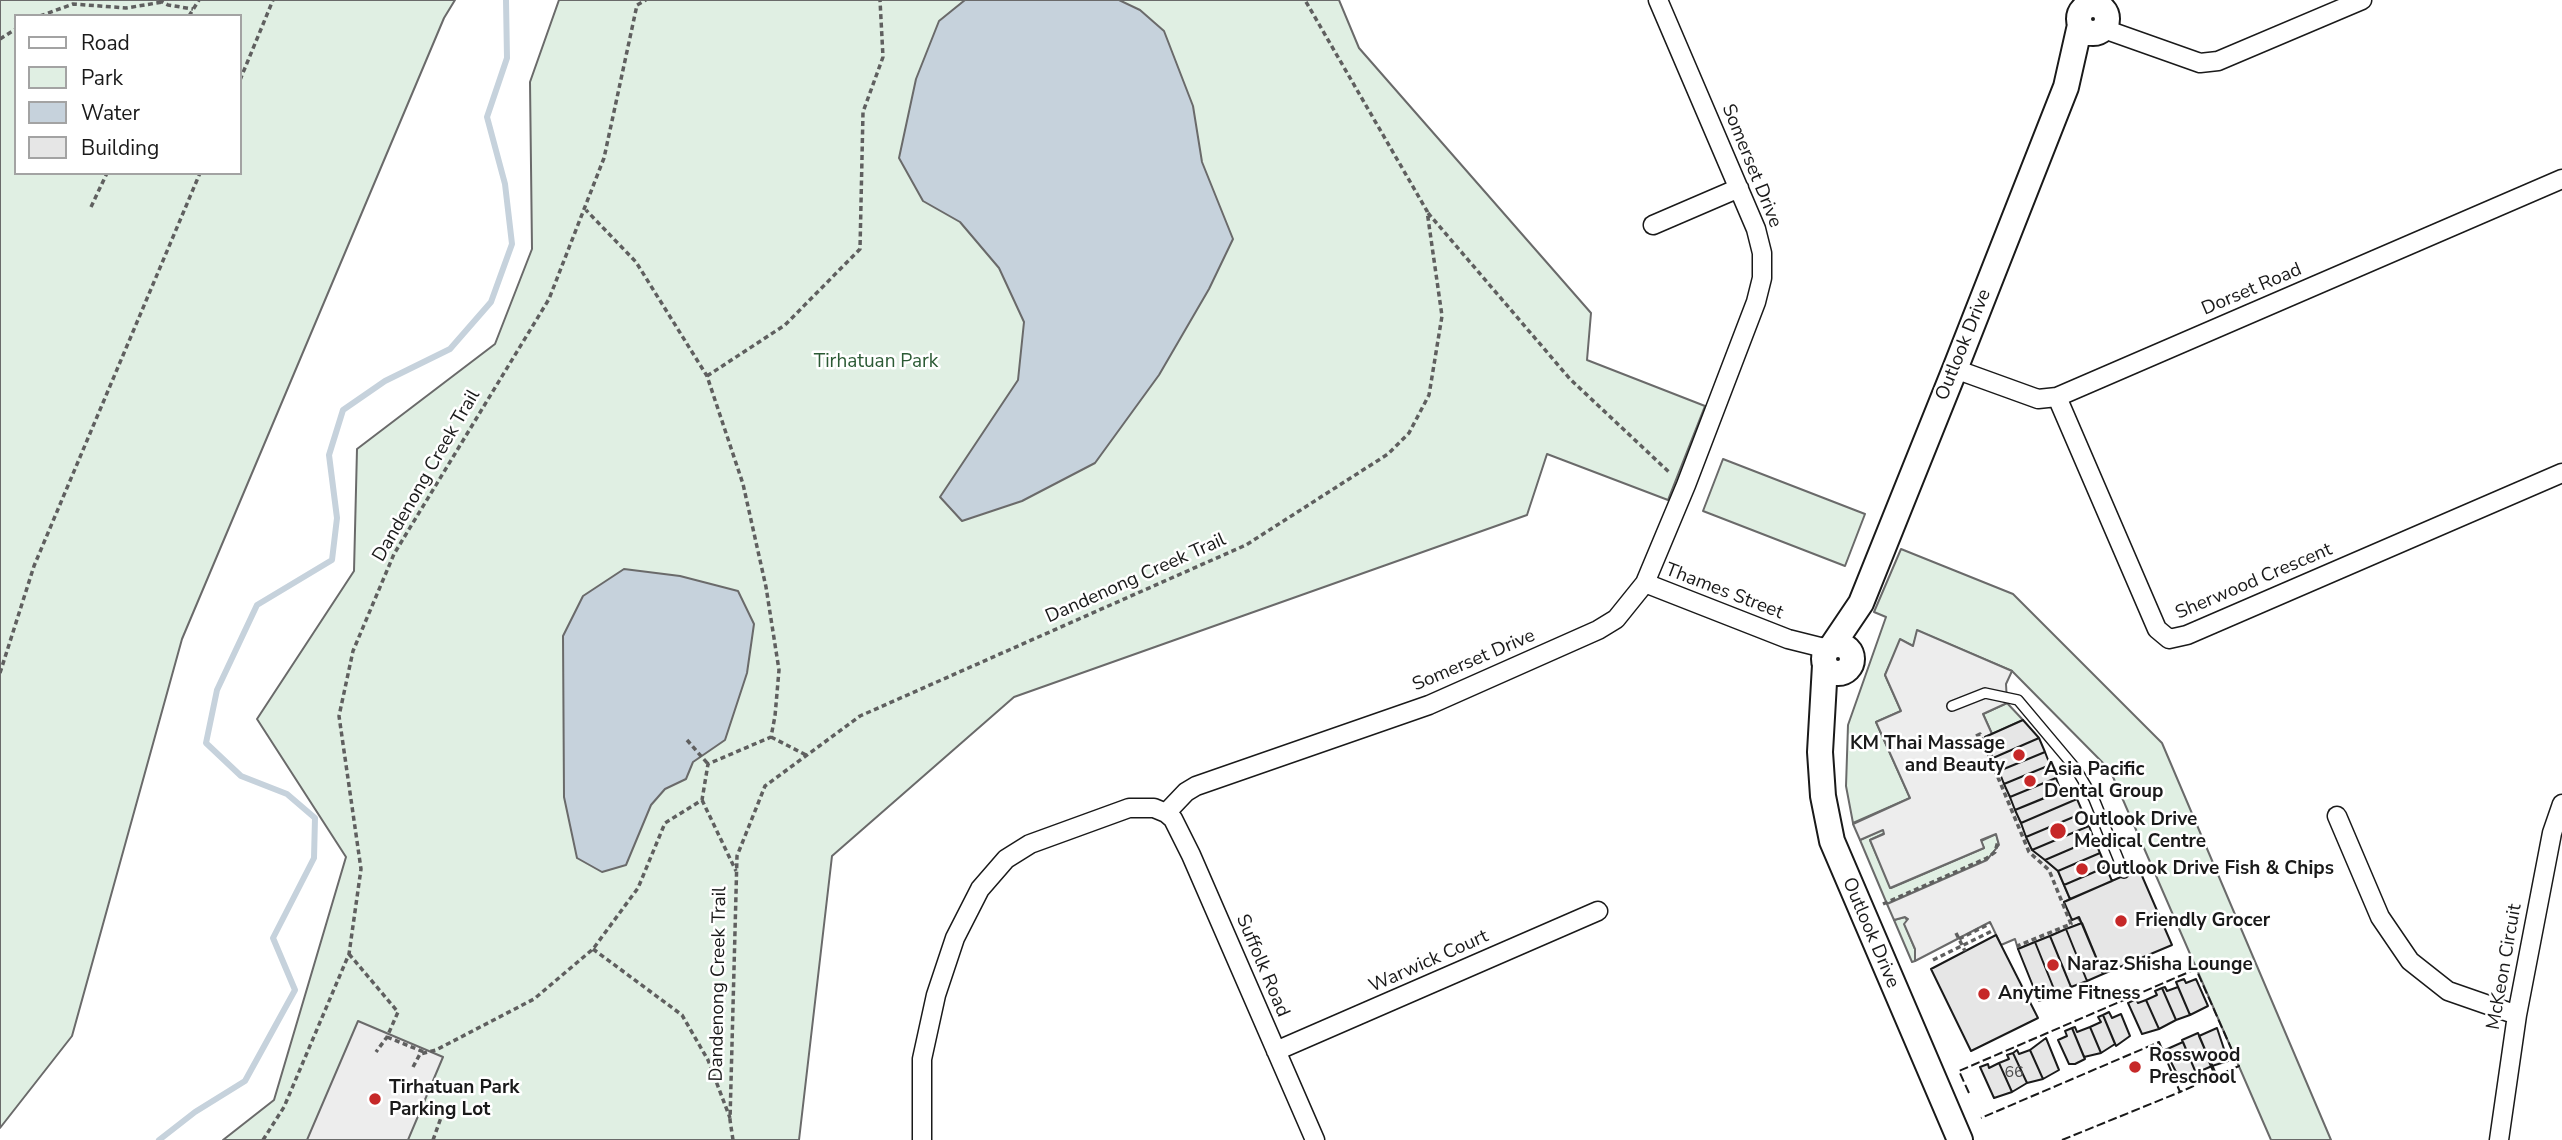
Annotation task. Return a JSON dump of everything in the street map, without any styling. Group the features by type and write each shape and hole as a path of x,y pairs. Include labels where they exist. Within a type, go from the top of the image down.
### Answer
{"street":[{"name":"Somerset Drive","path":"1166,813 1186,792 1196,786 1429,705 1598,630 1616,619 1645,583 1686,485 1756,302 1762,278 1762,253 1756,229 1658,0"},
{"path":"2098,16 2138,39 2200,63 2218,61 2362,0"},
{"name":"Outlook Drive","path":"1960,1140 1832,841 1823,796 1820,752 1822,716 1834,657 1861,603 2066,87 2098,16"},
{"name":"Dorset Road","path":"1955,369 2038,399 2057,397 2562,178"},
{"path":"1653,225 1738,188"},
{"name":"Sherwood Crescent","path":"2057,397 2157,629 2169,639 2187,635 2562,473"},
{"name":"Thames Street","path":"1645,583 1834,657"},
{"name":"McKeon Circuit","path":"2499,1140 2517,1015 2552,833 2562,804"},
{"path":"922,1140 922,1059 927,1030 955,938 980,889 994,871 1030,844 1129,808 1154,808 1166,813"},
{"name":"Suffolk Road","path":"1166,813 1173,819 1187,846 1315,1140"},
{"path":"2337,816 2380,917 2410,961 2448,991 2517,1015"},
{"name":"Warwick Court","path":"1276,1051 1598,911"}],"lane":[{"path":"1952,706 1985,692 2018,700 2076,769 2094,799 2124,873"}],"path":[{"path":"190,14 199,0"},
{"path":"242,75 273,0"},
{"name":"Dandenong Creek Trail","path":"263,1140 284,1107 349,954 361,869 339,716 353,651 394,554 549,299 586,210 604,158 637,5 646,0"},
{"path":"707,376 785,325 860,249 863,112 883,57 880,0"},
{"name":"Dandenong Creek Trail","path":"733,1140 730,1120 737,856 765,786 860,716 1246,545 1388,454 1409,433 1429,396 1443,316 1427,211 1305,0"},
{"path":"46,14 73,4 126,8 161,1 193,9"},
{"path":"91,207 106,175"},
{"path":"0,673 34,566 199,175"},
{"path":"586,210 636,262 707,376 743,484 766,587 779,670 771,737"},
{"path":"1427,211 1570,380 1686,485"},
{"path":"1976,736 1980,734 2017,829 2029,852 2049,870 2071,924 2017,946"},
{"path":"708,764 771,737 807,755"},
{"path":"687,740 708,764"},
{"path":"708,764 702,800 736,872"},
{"path":"413,1067 420,1054 534,999 593,949 638,888 666,823 702,800"},
{"path":"1884,904 1987,858 1994,852 1998,841"},
{"path":"1959,939 1991,923"},
{"path":"1933,960 1994,930"},
{"path":"1956,933 1965,951"},
{"path":"593,949 682,1015 708,1060 730,1120"},
{"path":"349,954 398,1012 387,1037 376,1052"},
{"path":"387,1037 426,1052"},
{"path":"433,1140 443,1112"}],"green space":[{"path":"0,0 455,0 444,18 182,639 72,1036 0,1128"},
{"name":"Tirhatuan Park","path":"559,0 1339,0 1359,48 1591,313 1587,360 1705,406 1668,500 1547,454 1527,515 1014,697 832,856 799,1140 223,1140 274,1100 346,857 257,719 354,571 357,449 495,344 532,249 530,82"},
{"path":"1723,459 1865,514 1845,566 1703,511"},
{"path":"1901,549 2013,594 2162,743 2331,1140 2271,1140 2110,770 2012,671 1918,631 1913,646 1901,640 1885,675 1901,711 1876,722 1910,798 1853,823 1846,786 1848,725 1886,617 1874,612"},
{"path":"2007,703 2023,720 1992,734 1983,714"},
{"path":"1883,829 1885,833 1870,840 1891,888 1984,848 1981,841 1996,834 1999,845 1987,860 1887,904 1860,840"},
{"path":"1905,917 1908,922 1905,925 1915,949 1915,961 1912,962 1894,920"}],"shaded area":[{"path":"1917,630 2012,671 2006,684 2007,703 1983,714 1992,734 1985,737 2032,849 2058,871 2070,899 2064,902 2082,923 2018,949 2015,939 2001,945 1990,922 1915,961 1915,949 1904,924 1908,919 1905,917 1894,920 1887,904 1987,860 1999,845 1996,834 1981,840 1984,848 1890,888 1870,840 1884,834 1883,830 1860,840 1853,824 1910,798 1876,722 1901,711 1885,675 1900,639 1913,646"},
{"name":"Tirhatuan Park Parking Lot","path":"358,1021 443,1057 408,1140 307,1140"}],"water":[{"path":"965,0 1119,0 1140,10 1164,31 1193,106 1202,162 1233,239 1209,289 1159,375 1095,463 1022,501 962,521 940,497 1018,380 1024,322 999,268 960,222 923,201 899,158 916,79 939,21"},
{"path":"624,569 680,576 738,591 754,624 747,673 725,740 693,762 686,779 665,789 651,805 626,865 602,872 577,858 564,797 563,636 583,596"}],"building":[{"path":"2023,720 2039,738 1993,758 1985,737"},
{"name":"KM Thai Massage and Beauty","path":"2039,738 2045,752 1999,771 1993,758"},
{"path":"2045,752 2050,765 2004,784 1999,771"},
{"name":"Asia Pacific Dental Group","path":"2050,765 2056,778 2010,797 2004,784"},
{"path":"2056,778 2061,791 2015,810 2010,797"},
{"path":"2072,787 2077,799 2021,823 2015,810"},
{"path":"2077,799 2083,813 2026,837 2021,823"},
{"name":"Outlook Drive Medical Centre","path":"2083,813 2089,826 2032,850 2026,837"},
{"path":"2089,826 2094,839 2045,860 2032,850"},
{"path":"2094,839 2100,853 2058,871 2045,860"},
{"name":"Outlook Drive Fish & Chips","path":"2100,853 2106,867 2064,885 2058,871"},
{"path":"2106,867 2112,881 2070,899 2064,885"},
{"name":"Friendly Grocer","path":"2139,869 2172,945 2103,974 2079,917 2072,920 2064,902"},
{"path":"2082,923 2103,974 2087,981 2066,929"},
{"path":"2066,929 2087,981 2071,987 2050,936"},
{"name":"Anytime Fitness","path":"1996,935 2038,1018 1971,1051 1931,969"},
{"name":"Naraz Shisha Lounge","path":"2050,936 2071,987 2056,994 2035,942"},
{"path":"2035,942 2056,994 2039,1001 2018,949"},
{"path":"2184,979 2186,983 2196,979 2208,1006 2190,1015 2176,982"},
{"path":"2165,987 2167,991 2178,987 2190,1015 2176,1020 2162,988"},
{"path":"2162,988 2176,1020 2159,1029 2146,1000 2157,995 2155,991"},
{"path":"2136,999 2138,1003 2146,1000 2159,1029 2142,1034 2128,1003"},
{"path":"2109,1012 2112,1018 2121,1014 2130,1036 2116,1046 2103,1015"},
{"path":"2103,1015 2115,1044 2101,1053 2090,1027 2101,1022 2098,1017"},
{"path":"2075,1027 2077,1032 2090,1027 2101,1053 2084,1057 2072,1028"},
{"path":"2072,1028 2085,1059 2069,1064 2058,1040 2067,1036 2065,1031"},
{"path":"2217,1028 2228,1061 2212,1066 2199,1036"},
{"path":"2198,1033 2212,1066 2196,1073 2182,1040"},
{"path":"2046,1038 2059,1070 2043,1079 2030,1050"},
{"path":"2183,1042 2196,1073 2181,1082 2165,1050"},
{"path":"2017,1050 2019,1054 2030,1050 2043,1079 2027,1083 2013,1053"},
{"path":"2013,1053 2027,1083 2012,1092 1999,1063 2009,1059 2007,1055"},
{"path":"1999,1063 2012,1092 1994,1098 1980,1067 1988,1064 1989,1068"}],"waterway":[{"path":"159,1140 195,1112 245,1081 295,990 273,938 314,858 315,818 287,794 241,776 206,743 217,690 257,605 332,560 337,518 329,455 343,410 385,381 450,349 491,302 512,244 505,184 487,117 507,58 506,0"}],"fence":[{"path":"1969,1093 1959,1071 2196,969 2239,1066 2180,1092 2159,1042 1981,1118"},
{"path":"2062,1140 2180,1092"}],"wall":[{"path":"2210,1062 2216,1076"},
{"path":"2196,1071 2200,1083"}],"place":[{"name":"KM Thai Massage and Beauty","path":"2019,755"},
{"name":"Asia Pacific Dental Group","path":"2030,781"},
{"name":"Outlook Drive Medical Centre","path":"2058,831"},
{"name":"Outlook Drive Fish & Chips","path":"2082,869"},
{"name":"Friendly Grocer","path":"2121,921"},
{"name":"Naraz Shisha Lounge","path":"2053,965"},
{"name":"Anytime Fitness","path":"1984,994"},
{"name":"Rosswood Preschool","path":"2135,1067"},
{"name":"Tirhatuan Park Parking Lot","path":"375,1099"}]}
